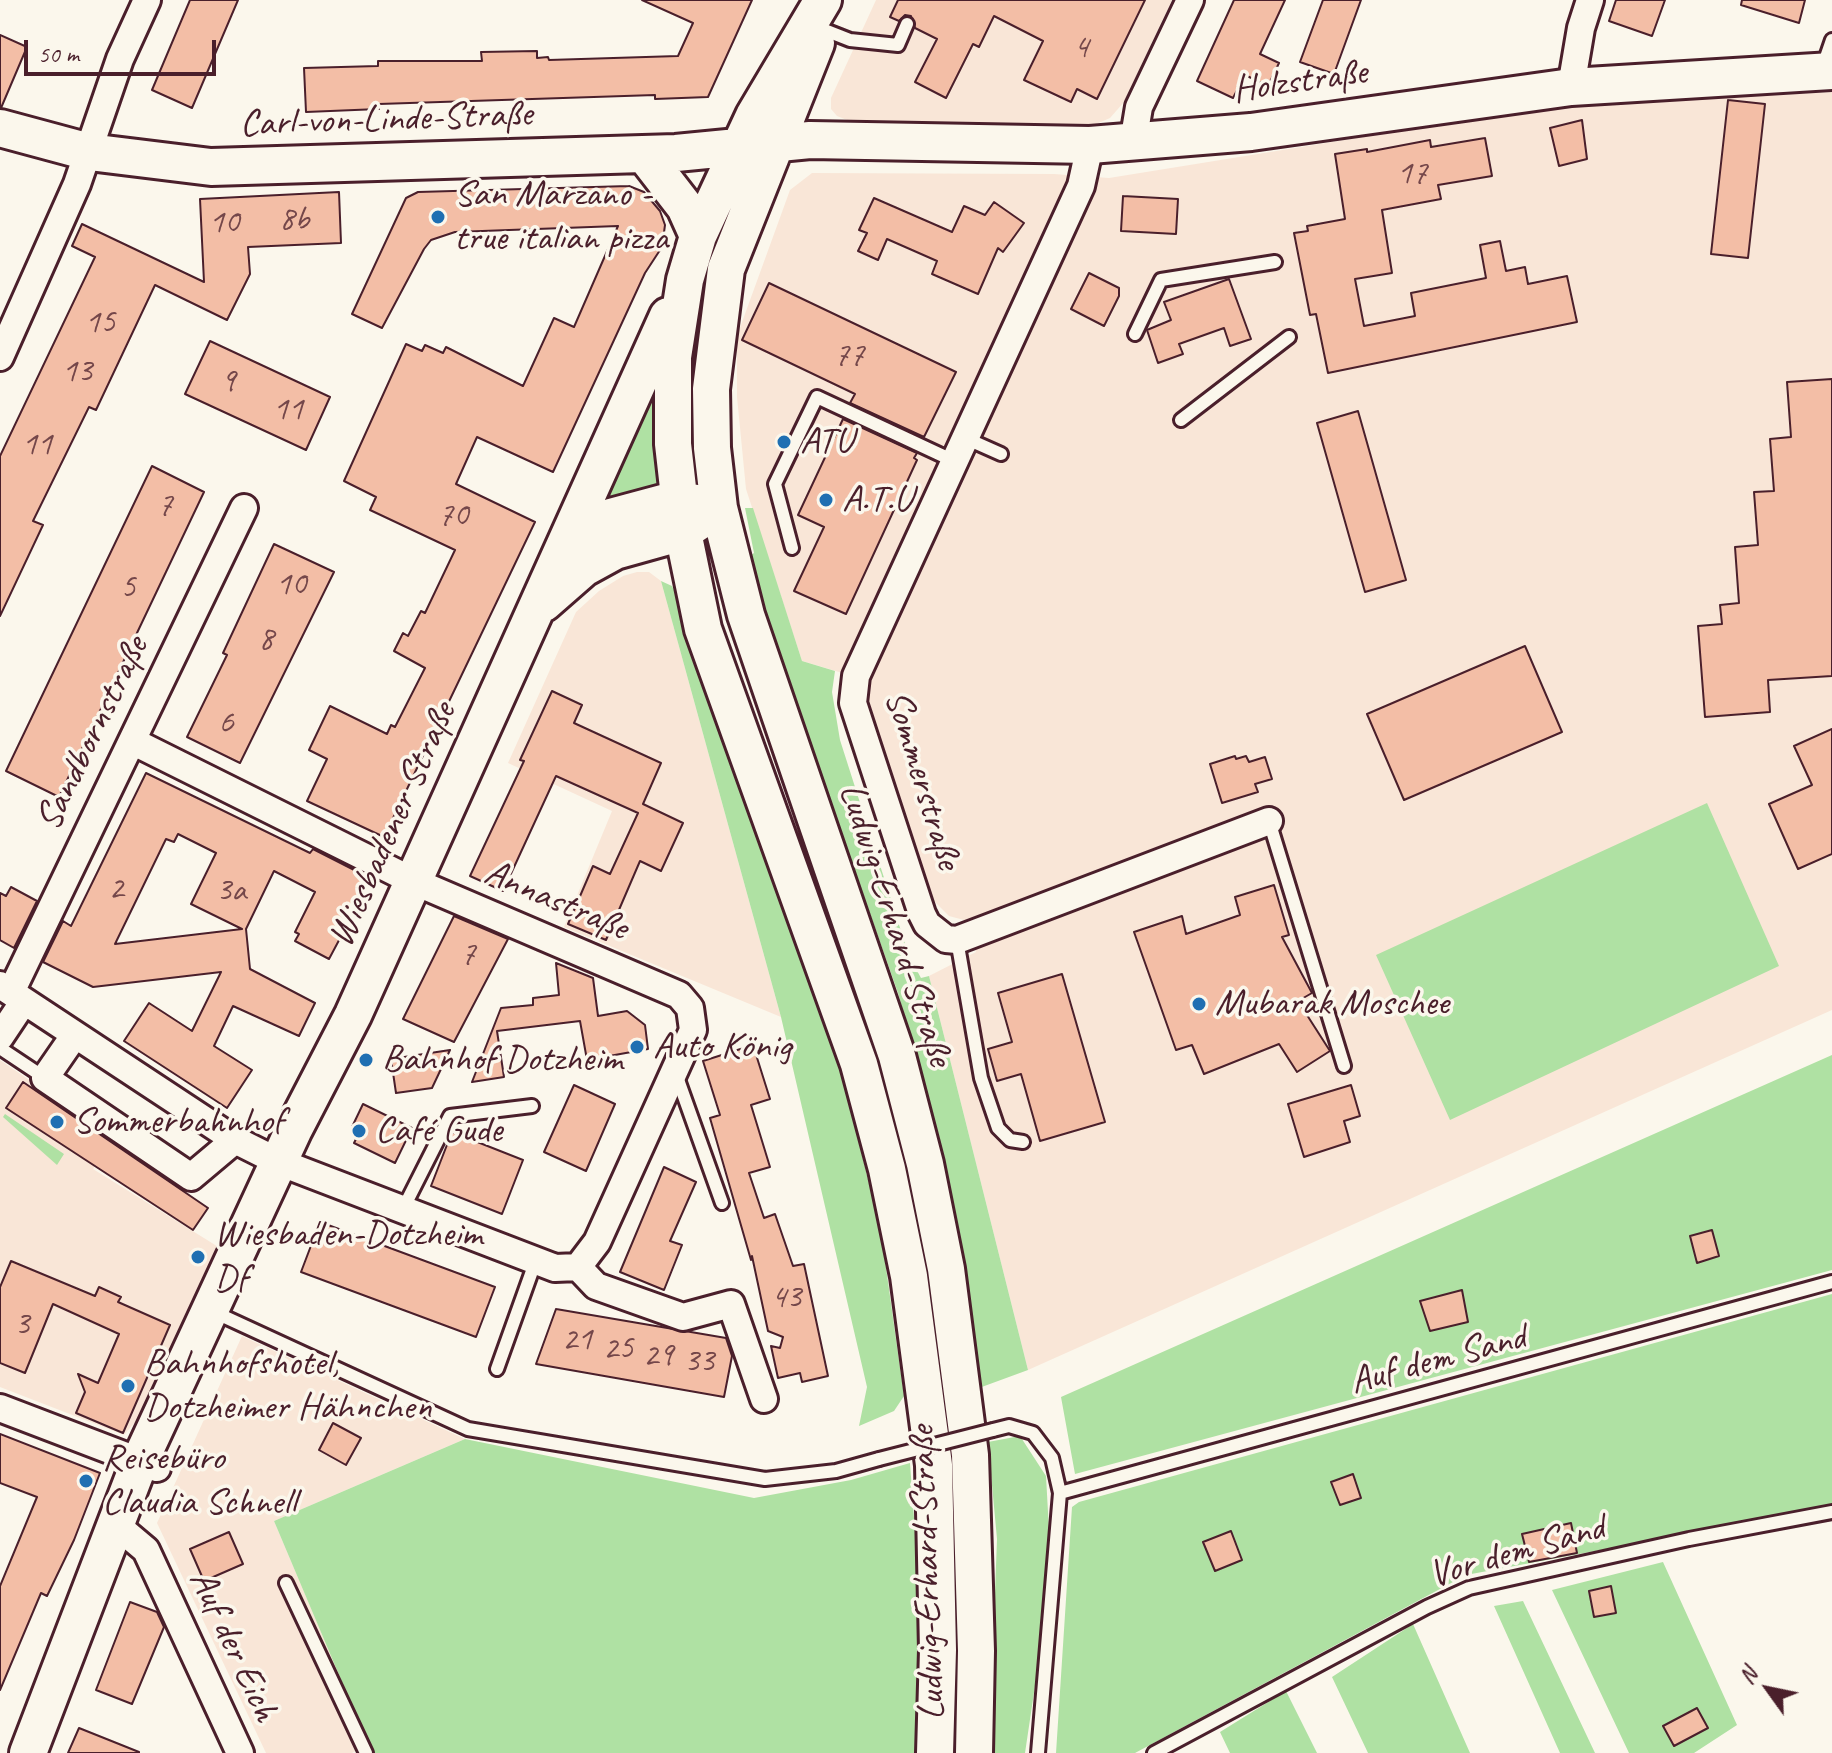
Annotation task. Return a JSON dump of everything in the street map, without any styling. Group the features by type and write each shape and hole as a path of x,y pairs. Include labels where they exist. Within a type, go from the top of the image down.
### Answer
{"street":[{"path":"0,357 89,152 120,59 147,0"},
{"path":"1133,143 1139,107 1190,0"},
{"path":"1571,87 1581,28 1590,0"},
{"name":"Ludwig-Erhard-Straße","path":"825,10 778,141 726,269 716,329 712,419 719,508 746,615 897,1056 925,1164 946,1269 970,1455 976,1651 974,1753"},
{"name":"Ludwig-Erhard-Straße","path":"825,10 770,88 698,236 685,280 673,357 673,444 680,516 703,629 859,1064 887,1169 909,1276 934,1465 938,1650 935,1753"},
{"name":"Holzstraße","path":"778,141 1133,143 1251,132 1571,87 1828,61"},
{"name":"Carl-von-Linde-Straße","path":"0,128 89,152 211,167 644,154 778,141"},
{"name":"Sommerstraße","path":"957,940 935,932 922,914 853,703 852,691 1081,186 1090,145"},
{"path":"644,154 675,190 698,236"},
{"path":"557,560 685,280"},
{"name":"Sandbornstraße","path":"0,1037 11,993 244,508"},
{"name":"Wiesbadener Straße","path":"28,1753 148,1464 286,1166 321,1103 328,1068 557,560 582,536 611,517 680,516 719,508"},
{"name":"Wiesbadener Straße","path":"533,616 556,590 605,556 680,516"},
{"name":"Annastraße","path":"132,741 413,881 679,995 690,1008 693,1030 597,1242 578,1267"},
{"path":"957,940 1269,821"},
{"path":"11,993 235,1140 286,1166 555,1268 578,1267 596,1286 683,1317 731,1304 764,1399"},
{"path":"74,1036 45,1078 191,1177 235,1140"},
{"path":"0,1408 148,1464"},
{"name":"Wiesbadener Straße","path":"57,1684 127,1534 148,1464"},
{"name":"Auf der Eich","path":"127,1534 146,1550 240,1753"}],"lane":[{"path":"825,10 850,40 898,45 907,24"},
{"path":"1135,334 1161,280 1275,262"},
{"path":"1181,420 1289,337"},
{"path":"792,548 775,484 817,397 959,450 1001,454"},
{"path":"1269,821 1344,1066"},
{"path":"957,940 981,1078 998,1128 1010,1140 1023,1142"},
{"path":"0,1048 45,1078"},
{"path":"674,1071 722,1203"},
{"path":"402,1211 450,1116 532,1106"},
{"path":"497,1369 536,1260"},
{"name":"Auf dem Sand","path":"1060,1493 1832,1282"},
{"path":"219,1314 468,1429 765,1479 836,1471 1009,1426 1033,1433 1052,1458 1060,1493 1038,1753"},
{"name":"Vor dem Sand","path":"1154,1753 1427,1607 1469,1588 1689,1539 1832,1512"},
{"path":"286,1583 366,1753"}],"shaded area":[{"path":"876,0 1172,0 1124,102 1110,118 1094,125 852,122 837,116 831,109 831,98"},
{"path":"1832,92 1832,1010 1028,1370 929,976 976,952 964,920 949,916 922,889 864,700 866,680 802,661 746,489 737,397 737,336 790,190 812,173 1054,174 1109,178 1555,106"},
{"path":"649,572 661,581 781,1017 564,927 612,811 508,763 576,612 599,591 623,576"},
{"path":"0,1060 113,1137 93,1169 220,1248 136,1421 124,1435 0,1387"},
{"path":"242,1336 465,1439 274,1521 368,1743 352,1753 266,1753 157,1523"}],"green space":[{"path":"655,360 660,491 595,513"},
{"path":"745,508 753,508 802,661 835,671 832,692 840,740 909,956 921,978 929,976 1028,1370 979,1388 963,1276 935,1125 898,993 850,857 788,699 748,557 754,553"},
{"path":"661,581 672,586 682,606 693,651 837,1054 881,1232 904,1396 894,1411 859,1426 867,1387 781,1017"},
{"path":"1707,803 1779,966 1450,1120 1376,955"},
{"path":"1832,1055 1832,1270 1075,1474 1061,1397"},
{"path":"5,1114 64,1154 57,1165 3,1117"},
{"path":"1832,1294 1832,1507 1466,1575 1135,1753 1056,1753 1072,1507 1079,1502"},
{"path":"1020,1436 1046,1476 1049,1530 1039,1659 1025,1753 989,1753 997,1539 988,1442"},
{"path":"465,1439 754,1498 851,1480 910,1463 921,1615 916,1753 372,1753 274,1521"},
{"path":"1663,1562 1737,1725 1694,1753 1629,1753 1552,1590"},
{"path":"1523,1601 1595,1753 1560,1753 1494,1606"},
{"path":"1413,1624 1470,1753 1368,1753 1332,1677"},
{"path":"1286,1691 1317,1753 1230,1753 1220,1732"}],"building":[{"path":"190,0 238,0 192,108 152,90"},
{"path":"642,0 752,0 708,97 655,99 655,95 379,104 379,109 306,112 304,68 378,66 378,61 482,61 481,52 537,51 537,58 548,57 549,60 678,56 693,23"},
{"path":"898,0 1145,0 1097,99 1077,89 1071,102 1024,80 1043,41 994,16 979,47 973,44 946,98 915,82 937,39 915,28 911,16 905,15 899,21 890,17"},
{"path":"1234,0 1285,0 1260,54 1279,63 1268,86 1245,75 1233,98 1197,81"},
{"path":"1323,0 1361,0 1334,74 1300,62"},
{"path":"1616,0 1665,0 1652,36 1609,21"},
{"path":"1742,0 1805,0 1799,23 1741,5"},
{"path":"0,35 27,47 1,108 0,108"},
{"path":"1728,100 1765,104 1748,258 1711,254"},
{"path":"1582,120 1587,159 1559,166 1550,128"},
{"path":"1485,138 1492,176 1438,185 1441,199 1382,210 1392,273 1355,279 1364,326 1415,316 1411,293 1486,278 1480,245 1500,241 1506,271 1525,267 1528,284 1567,276 1577,322 1328,373 1316,314 1310,315 1294,233 1308,231 1307,226 1345,219 1335,154 1367,149 1367,152 1430,140 1431,147"},
{"path":"629,186 644,192 660,211 665,225 662,247 645,273 553,472 477,437 456,484 535,522 384,837 307,801 327,759 309,750 330,706 387,734 391,725 395,727 425,668 394,651 403,633 408,636 421,611 425,613 455,550 370,510 376,497 344,481 406,344 422,351 425,345 443,353 446,347 523,386 554,318 574,327 618,226 455,232 431,240 424,249 382,328 352,314 406,198 418,192"},
{"path":"339,192 341,243 248,247 250,274 227,320 155,285 96,410 89,407 33,521 43,525 0,616 0,456 95,257 72,246 82,224 204,282 200,199"},
{"path":"1123,196 1178,199 1176,234 1121,231"},
{"path":"874,198 952,232 964,206 985,215 994,202 1024,223 1003,252 998,248 978,294 932,274 937,261 887,239 878,260 858,251 867,233 859,230"},
{"path":"1089,273 1119,288 1119,296 1104,326 1071,309"},
{"path":"1229,279 1251,339 1230,346 1224,328 1179,344 1183,354 1158,363 1147,330 1171,320 1164,302"},
{"path":"769,283 956,372 924,437 850,403 855,394 742,340"},
{"path":"210,341 330,397 306,450 185,394"},
{"path":"1832,379 1832,676 1768,680 1770,712 1705,717 1698,626 1722,624 1720,605 1739,603 1735,547 1758,545 1754,492 1774,491 1770,439 1791,437 1787,382"},
{"path":"1358,411 1406,580 1365,592 1317,423"},
{"path":"843,419 917,453 914,458 917,460 846,614 794,591 824,527 798,515"},
{"path":"152,466 204,492 59,797 6,771"},
{"path":"274,544 334,572 240,763 187,737 227,655 223,653"},
{"path":"1525,646 1562,732 1404,800 1367,714"},
{"path":"552,691 582,705 574,723 661,763 643,804 683,823 661,871 640,861 606,940 568,924 593,866 610,874 638,813 556,776 503,891 470,876 524,761 520,760"},
{"path":"1832,729 1832,854 1798,869 1769,804 1812,785 1794,746"},
{"path":"1235,756 1236,759 1246,756 1249,762 1265,757 1272,779 1255,784 1258,792 1222,803 1210,764"},
{"path":"146,773 310,853 313,849 368,877 370,882 329,959 295,941 299,934 295,932 315,892 274,871 246,929 250,969 315,1003 299,1036 233,1006 214,1046 252,1070 227,1108 124,1041 149,1003 192,1031 221,972 93,987 43,962 63,921 71,926","holes":["178,834 216,853 191,904 242,929 115,944 166,839 174,842"]},
{"path":"1274,885 1289,935 1282,937 1312,993 1298,1001 1330,1051 1297,1072 1279,1044 1204,1074 1192,1045 1176,1050 1134,932 1182,916 1186,934 1240,915 1235,897"},
{"path":"11,887 37,901 14,948 0,940 0,893 6,896"},
{"path":"454,916 508,939 454,1042 403,1019"},
{"path":"556,963 593,978 598,1016 627,1011 645,1025 648,1049 587,1060 580,1021 497,1031 504,1077 472,1082 501,1008 533,1005 533,998 559,995"},
{"path":"1062,974 1105,1122 1040,1141 1021,1074 997,1081 988,1049 1012,1042 998,993"},
{"path":"753,1045 770,1099 751,1105 770,1167 749,1173 764,1218 775,1214 793,1266 804,1264 828,1376 802,1382 800,1373 778,1378 771,1346 780,1348 783,1337 768,1331 752,1256 751,1260 710,1118 720,1115 703,1061"},
{"path":"450,1050 432,1088 396,1093 391,1059"},
{"path":"23,1082 208,1208 193,1230 6,1108"},
{"path":"574,1085 615,1104 586,1171 544,1152"},
{"path":"1351,1085 1360,1116 1344,1121 1350,1142 1304,1157 1288,1104"},
{"path":"363,1104 412,1128 395,1163 354,1143 360,1131 352,1127"},
{"path":"452,1132 523,1160 502,1214 431,1186"},
{"path":"664,1167 696,1182 670,1241 682,1245 664,1290 620,1272"},
{"path":"320,1222 495,1287 476,1337 301,1272"},
{"path":"1712,1230 1719,1256 1697,1263 1690,1236"},
{"path":"11,1261 95,1296 99,1287 121,1297 118,1302 170,1325 123,1433 76,1413 85,1392 78,1374 98,1383 119,1334 53,1304 25,1373 0,1363 0,1287"},
{"path":"1462,1290 1468,1322 1430,1331 1420,1301"},
{"path":"556,1309 726,1338 732,1356 724,1397 536,1364"},
{"path":"333,1423 361,1438 346,1465 319,1450"},
{"path":"0,1434 100,1473 74,1540 47,1596 41,1593 0,1690 0,1586 37,1497 0,1483"},
{"path":"1353,1474 1361,1498 1340,1505 1331,1482"},
{"path":"1571,1523 1577,1553 1529,1562 1522,1534"},
{"path":"1231,1531 1242,1560 1215,1571 1203,1542"},
{"path":"229,1532 243,1564 204,1581 190,1549"},
{"path":"1611,1586 1616,1613 1594,1617 1589,1591"},
{"path":"130,1602 157,1612 164,1627 132,1704 96,1690"},
{"path":"1697,1708 1708,1728 1674,1746 1663,1726"},
{"path":"79,1728 139,1752 139,1753 68,1753"}],"place":[{"name":"San Marzano - true italian pizza","path":"438,217"},
{"name":"ATU","path":"784,442"},
{"name":"A.T.U","path":"826,500"},
{"name":"Mubarak Moschee","path":"1199,1004"},
{"name":"Auto König","path":"637,1047"},
{"name":"Bahnhof Dotzheim","path":"366,1060"},
{"name":"Sommerbahnhof","path":"57,1122"},
{"name":"Café Gude","path":"359,1131"},
{"name":"Wiesbaden-Dotzheim Df","path":"198,1257"},
{"name":"Bahnhofshotel, Dotzheimer Hähnchen","path":"128,1386"},
{"name":"Reisebüro Claudia Schnell","path":"86,1481"}]}
